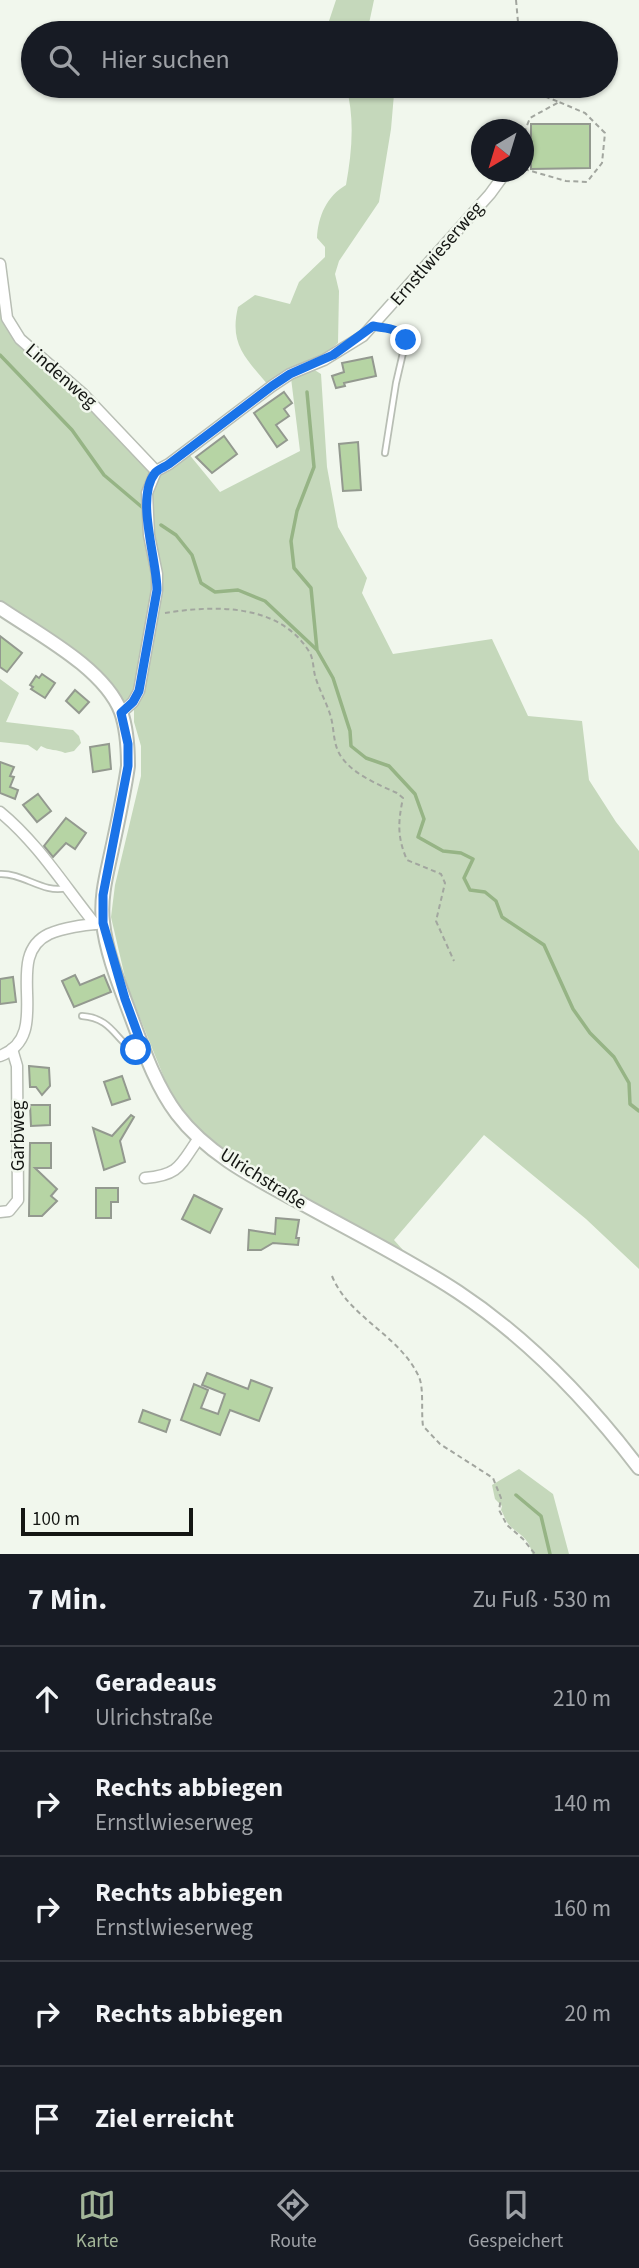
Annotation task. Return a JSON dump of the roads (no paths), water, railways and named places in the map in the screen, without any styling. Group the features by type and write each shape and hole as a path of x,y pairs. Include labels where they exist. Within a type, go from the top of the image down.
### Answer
{"street":[{"name":"Ernstlwieserweg","path":"156,471 272,386 290,374 333,355 373,326 499,182"},
{"name":"Lindenweg","path":"0,264 7,318 20,340 83,394 156,471"},
{"path":"121,713 133,702 139,691 154,615 157,574 149,535 148,493 156,471"},
{"name":"Ulrichstraße","path":"0,608 86,669 102,683 121,713 128,744 128,766 99,924 144,1051 177,1114 199,1138 236,1166 432,1276 484,1311 567,1383 639,1468"},
{"path":"0,812 20,831 99,924"},
{"path":"0,1056 19,1042 27,1017 24,967 31,948 47,934 99,924"},
{"name":"Garbweg","path":"0,1212 9,1211 18,1200 17,1066 12,1049"},
{"path":"145,1178 163,1176 174,1171 199,1138"}],"lane":[{"path":"373,326 394,329 401,332 406,340 384,453"},
{"path":"0,874 17,875 55,889 66,888"},
{"path":"82,1016 102,1020 130,1047 144,1051"}],"waterway":[{"path":"0,355 72,430 104,475 143,508"},
{"path":"307,392 314,467 297,511 291,541 294,568 311,588 317,650 333,678 350,731 351,746 366,758 389,766 415,794 424,819 418,837 443,851 461,853 473,859 464,878 470,890 485,892 496,901 502,917 544,945 573,1009 590,1033 614,1057 629,1083 630,1104 639,1111"},
{"path":"161,525 176,535 192,555 201,583 215,592 238,590 265,601 316,649"},
{"path":"516,1495 541,1516 550,1554"}]}
